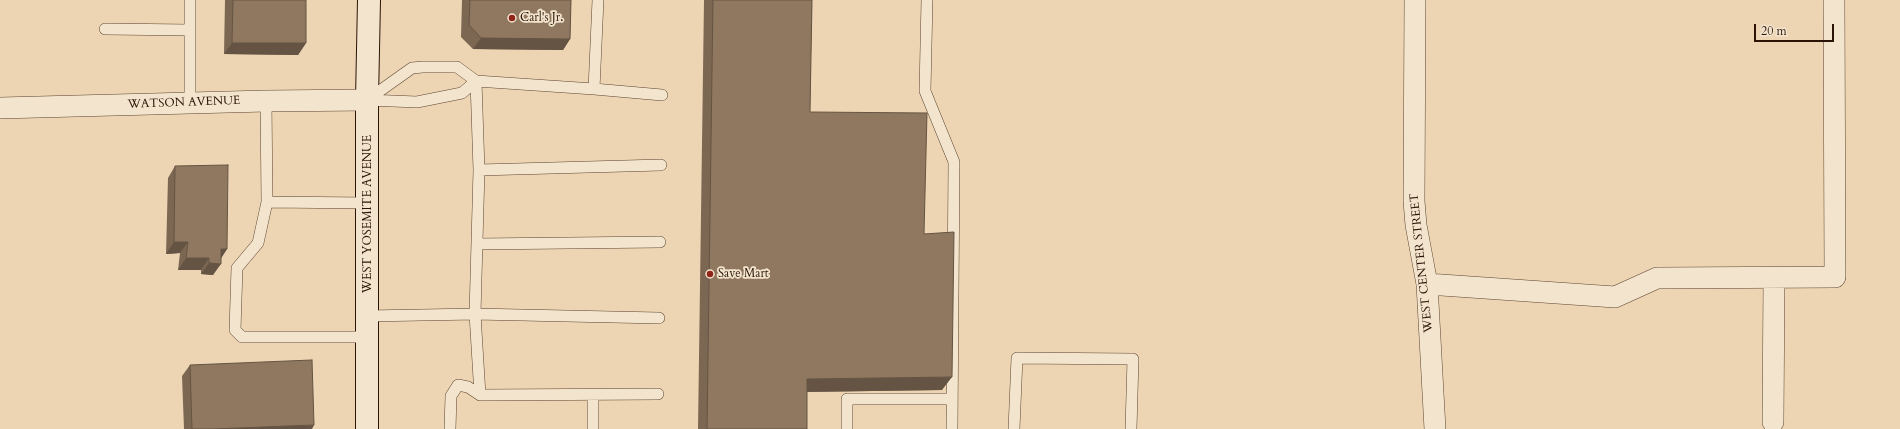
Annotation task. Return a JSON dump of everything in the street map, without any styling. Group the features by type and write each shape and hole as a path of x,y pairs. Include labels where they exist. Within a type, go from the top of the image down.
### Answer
{"main road":[{"name":"WEST YOSEMITE AVENUE","path":"367,429 367,100 369,0"}],"street":[{"name":"WEST CENTER STREET","path":"1415,0 1414,201 1416,226 1427,284 1435,429"},
{"path":"1427,284 1615,297 1657,278 1835,277 1834,0"},
{"name":"WATSON AVENUE","path":"0,108 266,101 367,100"},
{"path":"1773,422 1774,278"}],"lane":[{"path":"190,0 190,103"},
{"path":"594,88 598,0"},
{"path":"927,0 926,91 954,162 952,429"},
{"path":"105,29 190,30"},
{"path":"367,100 412,68 457,67 476,81 594,88 662,95"},
{"path":"367,100 417,102 462,93 476,81"},
{"path":"476,81 479,170 475,314 480,395"},
{"path":"266,101 267,202 258,243 237,268 235,330 242,337 368,327 475,314 659,318"},
{"path":"479,170 661,165"},
{"path":"267,202 368,203"},
{"path":"477,244 660,242"},
{"path":"1014,429 1017,358 1133,359 1131,429"},
{"path":"450,429 451,396 458,385 468,387 480,395 658,394"},
{"path":"593,395 593,429"},
{"path":"847,429 847,399 952,399"}],"building":[{"path":"233,0 306,0 306,43 232,43"},
{"name":"Carl's Jr.","path":"470,0 571,0 570,39 481,38 469,25"},
{"path":"713,0 812,0 810,112 927,113 924,234 954,232 952,377 807,379 807,429 707,429"},
{"path":"228,165 227,249 221,249 221,264 209,263 209,258 186,258 188,242 174,242 175,166"},
{"path":"312,360 314,425 192,429 190,365"}],"place":[{"name":"Carl's Jr.","path":"512,18"},
{"name":"Save Mart","path":"710,274"}]}
